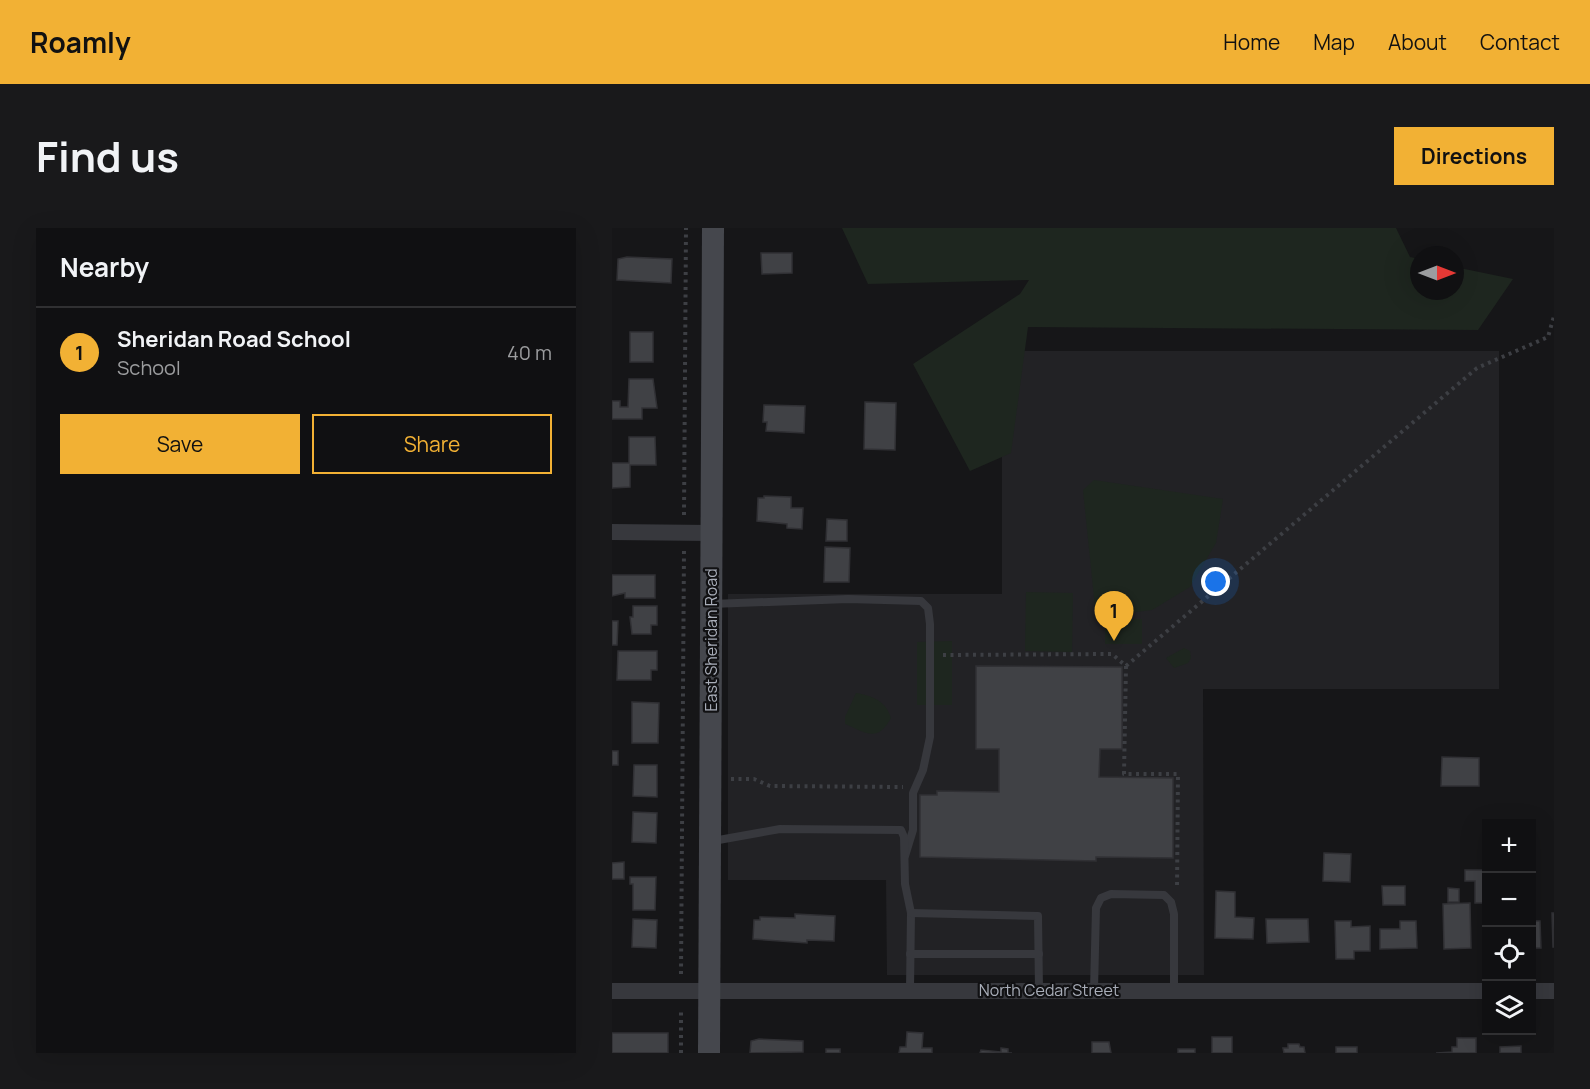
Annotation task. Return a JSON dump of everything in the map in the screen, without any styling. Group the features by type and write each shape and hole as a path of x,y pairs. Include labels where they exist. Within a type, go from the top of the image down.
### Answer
{"street":[{"name":"East Sheridan Road","path":"708,1053 713,228"},
{"path":"612,532 711,533"},
{"name":"North Cedar Street","path":"612,991 910,989 1482,991"},
{"path":"1536,991 1554,991"}],"lane":[{"path":"711,604 825,600 921,601 927,608 930,624 930,737 915,788 913,830 905,856"},
{"path":"709,841 780,829 901,830 904,837 905,884 911,913 910,989"},
{"path":"1094,990 1096,908 1101,898 1111,894 1164,895 1171,902 1174,914 1174,990"},
{"path":"911,913 1034,914 1040,920 1039,990"},
{"path":"910,954 1039,954"}],"path":[{"path":"681,1053 686,228"},
{"path":"1171,902 1178,886 1178,774 1124,774 1126,666 1477,368 1548,337 1554,316"},
{"path":"930,655 1112,654 1126,666"},
{"path":"731,779 754,778 770,786 915,788"}],"shaded area":[{"path":"842,228 1396,228 1410,257 1410,300 1464,300 1464,269 1513,279 1478,330 1028,327 1011,453 970,471 913,364 1020,294 1029,280 868,284"},
{"path":"1002,351 1499,351 1499,689 1203,689 1204,975 887,975 886,880 728,880 728,594 1002,594"},
{"path":"1094,480 1223,499 1216,543 1190,587 1152,610 1096,617 1083,490"},
{"path":"1026,592 1073,593 1072,652 1025,651"},
{"path":"1105,619 1142,619 1142,644 1105,644"},
{"path":"952,641 952,705 917,705 917,642"},
{"path":"1184,648 1190,651 1191,658 1188,663 1174,668 1166,658"},
{"path":"856,693 873,698 886,707 891,718 881,731 871,734 845,724 845,717"}],"building":[{"path":"761,253 792,253 792,273 762,274"},
{"path":"627,257 672,259 671,283 617,280 618,259"},
{"path":"630,332 653,332 653,362 630,362"},
{"path":"629,379 653,379 657,408 642,408 642,419 612,419 612,401 620,401 620,407 628,407"},
{"path":"865,402 896,403 895,450 864,449"},
{"path":"764,405 805,406 804,433 766,431 767,422 763,422"},
{"path":"629,437 655,437 656,465 630,465 630,487 612,488 612,463 629,463"},
{"path":"764,496 791,497 791,508 803,508 802,529 787,528 787,524 757,521 758,498 764,498"},
{"path":"827,519 847,520 847,541 826,541"},
{"path":"825,547 850,548 849,582 824,582"},
{"path":"612,575 655,575 655,598 625,598 625,593 612,596"},
{"path":"633,606 657,606 657,625 651,625 651,634 632,634 630,617 633,617"},
{"path":"612,621 618,621 617,645 612,645"},
{"path":"618,651 657,651 657,670 651,670 651,680 617,680"},
{"path":"976,666 1122,667 1122,749 1100,749 1099,777 1173,778 1173,858 1096,857 1096,861 920,857 920,795 937,795 937,791 999,792 999,749 976,749"},
{"path":"632,702 659,703 658,743 632,743"},
{"path":"612,751 618,751 618,765 612,765"},
{"path":"1442,757 1479,758 1479,786 1441,786"},
{"path":"634,765 657,765 657,797 633,796"},
{"path":"633,812 657,813 656,843 632,842"},
{"path":"1324,853 1351,854 1350,882 1323,881"},
{"path":"624,862 624,879 612,879 612,863"},
{"path":"1465,870 1482,870 1482,903 1475,903 1475,881 1465,881"},
{"path":"630,877 656,877 655,910 633,910 633,884 630,884"},
{"path":"1382,886 1405,886 1405,905 1383,905"},
{"path":"1448,888 1459,889 1459,902 1448,902"},
{"path":"1216,891 1235,892 1235,917 1254,918 1253,939 1215,938"},
{"path":"1470,903 1471,948 1444,949 1443,904"},
{"path":"1552,913 1554,913 1554,947 1553,947"},
{"path":"795,914 835,916 834,941 807,940 807,943 753,939 754,920 760,920 760,917 795,918"},
{"path":"633,919 657,920 656,948 632,947"},
{"path":"1266,919 1308,919 1309,942 1267,943"},
{"path":"1335,921 1351,921 1351,927 1370,926 1370,951 1354,951 1354,959 1336,959"},
{"path":"1400,921 1416,921 1417,948 1380,949 1380,929 1400,929"},
{"path":"1536,921 1540,921 1541,948 1536,948"},
{"path":"907,1032 923,1033 922,1048 932,1048 932,1053 899,1053 900,1047 906,1047"},
{"path":"612,1033 668,1033 668,1053 612,1053"},
{"path":"1212,1037 1232,1037 1232,1053 1212,1053"},
{"path":"1457,1038 1476,1038 1476,1053 1436,1053 1452,1052 1452,1047 1457,1047"},
{"path":"759,1039 803,1041 803,1052 750,1053 751,1041"},
{"path":"1092,1042 1109,1042 1111,1053 1092,1053"},
{"path":"1288,1044 1299,1044 1300,1047 1304,1047 1305,1053 1284,1053 1283,1048 1288,1048"},
{"path":"1521,1046 1521,1053 1500,1053 1500,1047"},
{"path":"1336,1047 1357,1047 1357,1053 1336,1053"},
{"path":"1001,1048 1008,1049 1008,1053 980,1053 981,1050 1001,1052"},
{"path":"826,1049 840,1049 840,1053 826,1053"},
{"path":"1178,1049 1195,1049 1195,1053 1178,1053"}],"place":[{"name":"Sheridan Road School","path":"1114,641"}]}
